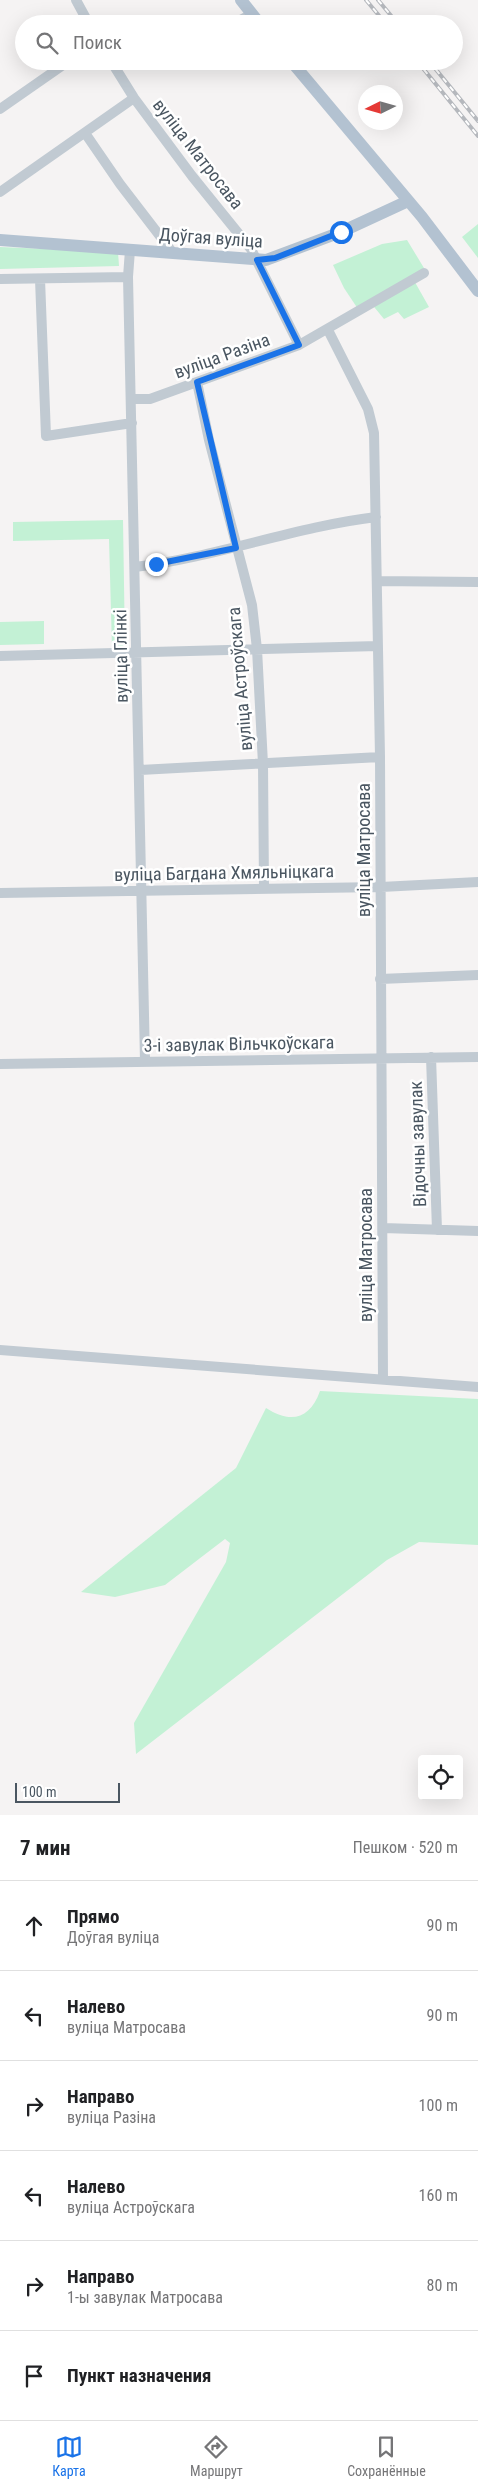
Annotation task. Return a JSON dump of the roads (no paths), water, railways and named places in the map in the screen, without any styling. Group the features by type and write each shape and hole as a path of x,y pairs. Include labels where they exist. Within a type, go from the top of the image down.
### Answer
{"main road":[{"path":"241,0 253,15"},
{"path":"299,70 408,201 478,291"},
{"name":"Доўгая вуліца","path":"0,240 257,260 288,254 408,201"}],"street":[{"path":"76,0 84,15"},
{"path":"0,109 56,70"},
{"name":"вуліца Матросава","path":"118,70 134,98 192,176 251,249 299,345"},
{"path":"0,192 134,98"},
{"path":"85,133 120,184 173,253"},
{"name":"вуліца Глінкі","path":"130,250 128,277 145,1061"},
{"name":"вуліца Разіна","path":"132,399 150,399 299,345 424,273"},
{"path":"0,278 128,277"},
{"path":"40,279 46,436 132,423"},
{"name":"вуліца Матросава","path":"328,330 370,416 374,433 380,757 383,1380"},
{"name":"вуліца Астроўскага","path":"197,382 236,548 252,605 257,649 263,764 264,890"},
{"path":"135,567 236,548 348,521 376,517"},
{"path":"377,581 478,582"},
{"path":"0,656 378,646"},
{"path":"140,770 380,757"},
{"name":"вуліца Багдана Хмяльніцкага","path":"0,893 264,890 478,882"},
{"path":"380,979 478,975"},
{"name":"3-і завулак Вільчкоўскага","path":"0,1064 478,1057"},
{"name":"Відочны завулак","path":"431,1058 437,1230"},
{"path":"383,1228 478,1231"},
{"path":"0,1350 478,1388"}],"railway":[{"path":"366,0 378,15"},
{"path":"378,0 390,15"},
{"path":"424,70 478,136"},
{"path":"436,70 478,121"}]}
